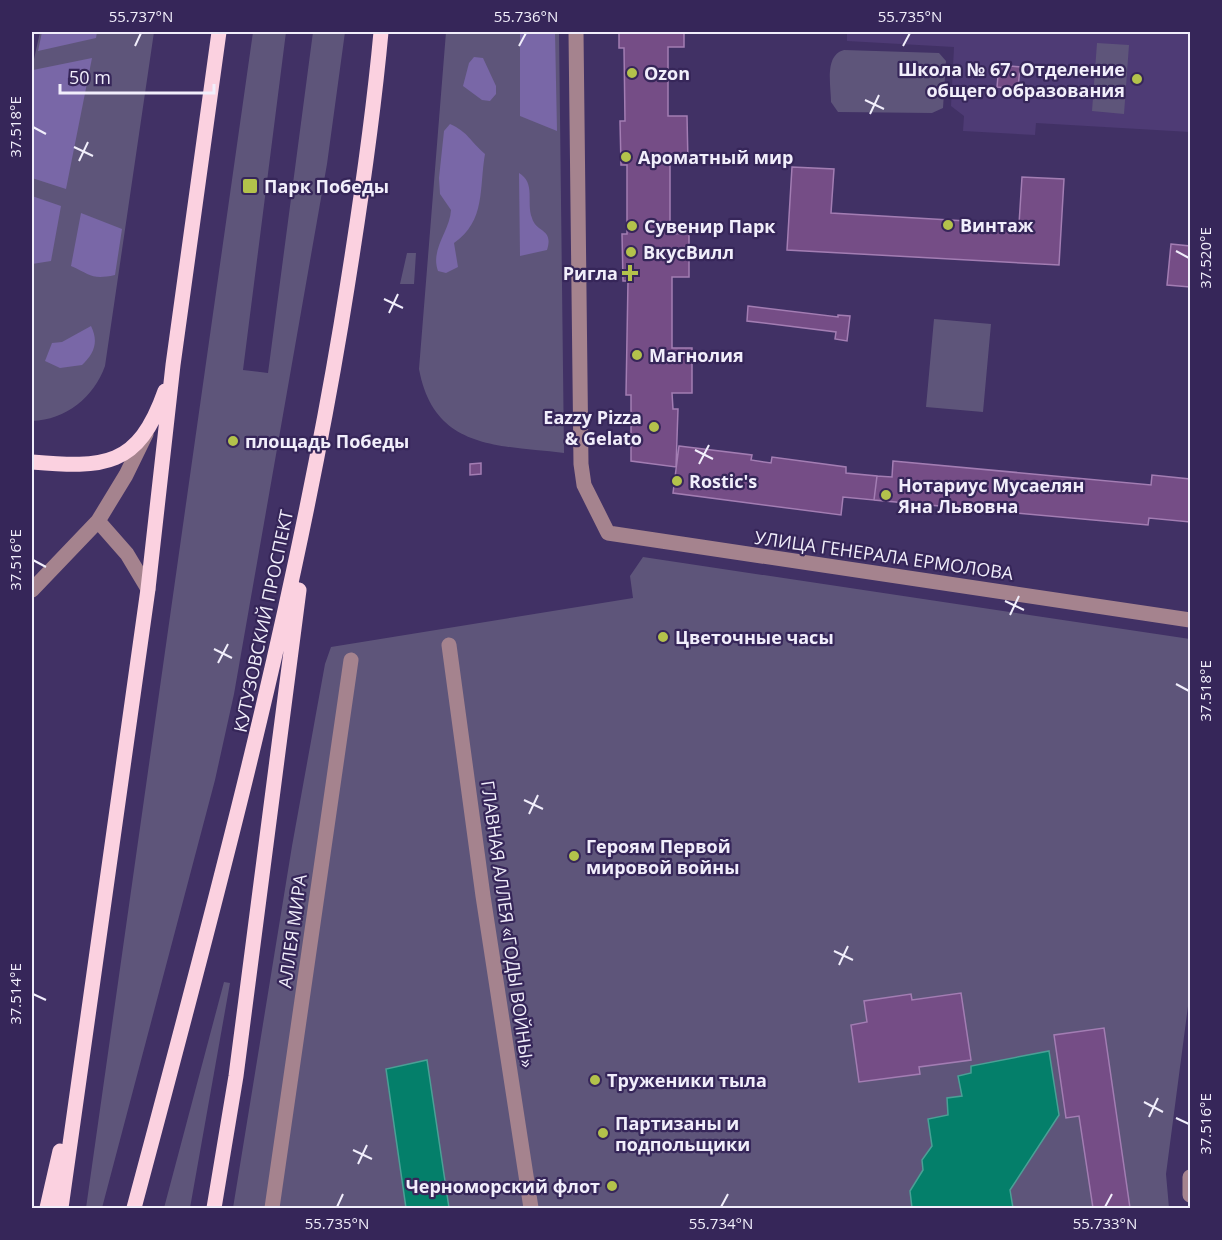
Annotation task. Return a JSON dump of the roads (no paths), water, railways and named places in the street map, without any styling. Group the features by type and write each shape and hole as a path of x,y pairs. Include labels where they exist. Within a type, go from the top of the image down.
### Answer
{"main road":[{"path":"61,1209 148,589 173,365 219,32"},
{"name":"КУТУЗОВСКИЙ ПРОСПЕКТ","path":"134,1209 250,770 311,492 359,212 381,32"},
{"path":"32,462 70,465 112,461 125,454 149,428 173,365"},
{"path":"214,1209 238,1064 311,492"},
{"path":"46,1209 81,1067"}],"street":[{"name":"УЛИЦА ГЕНЕРАЛА ЕРМОЛОВА","path":"576,32 581,464 584,485 590,501 608,533 1191,620"},
{"path":"32,590 98,521 126,475 149,428"},
{"path":"98,521 127,554 148,589"},
{"name":"ГЛАВНАЯ АЛЛЕЯ «ГОДЫ ВОЙНЫ»","path":"449,645 485,908 531,1209"},
{"name":"АЛЛЕЯ МИРА","path":"272,1209 351,660"},
{"path":"1191,1177 1191,1195"}],"place":[{"name":"Ozon","path":"632,73"},
{"name":"Школа № 67. Отделение общего образования","path":"1137,79"},
{"name":"Ароматный мир","path":"626,157"},
{"name":"Парк Победы","path":"250,186"},
{"name":"Винтаж","path":"948,225"},
{"name":"Сувенир Парк","path":"632,226"},
{"name":"ВкусВилл","path":"631,252"},
{"name":"Ригла","path":"630,273"},
{"name":"Магнолия","path":"637,355"},
{"name":"Eazzy Pizza & Gelato","path":"654,427"},
{"name":"площадь Победы","path":"233,441"},
{"name":"Rostic's","path":"677,481"},
{"name":"Нотариус Мусаелян Яна Львовна","path":"886,495"},
{"name":"Цветочные часы","path":"663,637"},
{"name":"Героям Первой мировой войны","path":"574,856"},
{"name":"Труженики тыла","path":"595,1080"},
{"name":"Партизаны и подпольщики","path":"603,1133"},
{"name":"Черноморский флот","path":"612,1186"}]}
